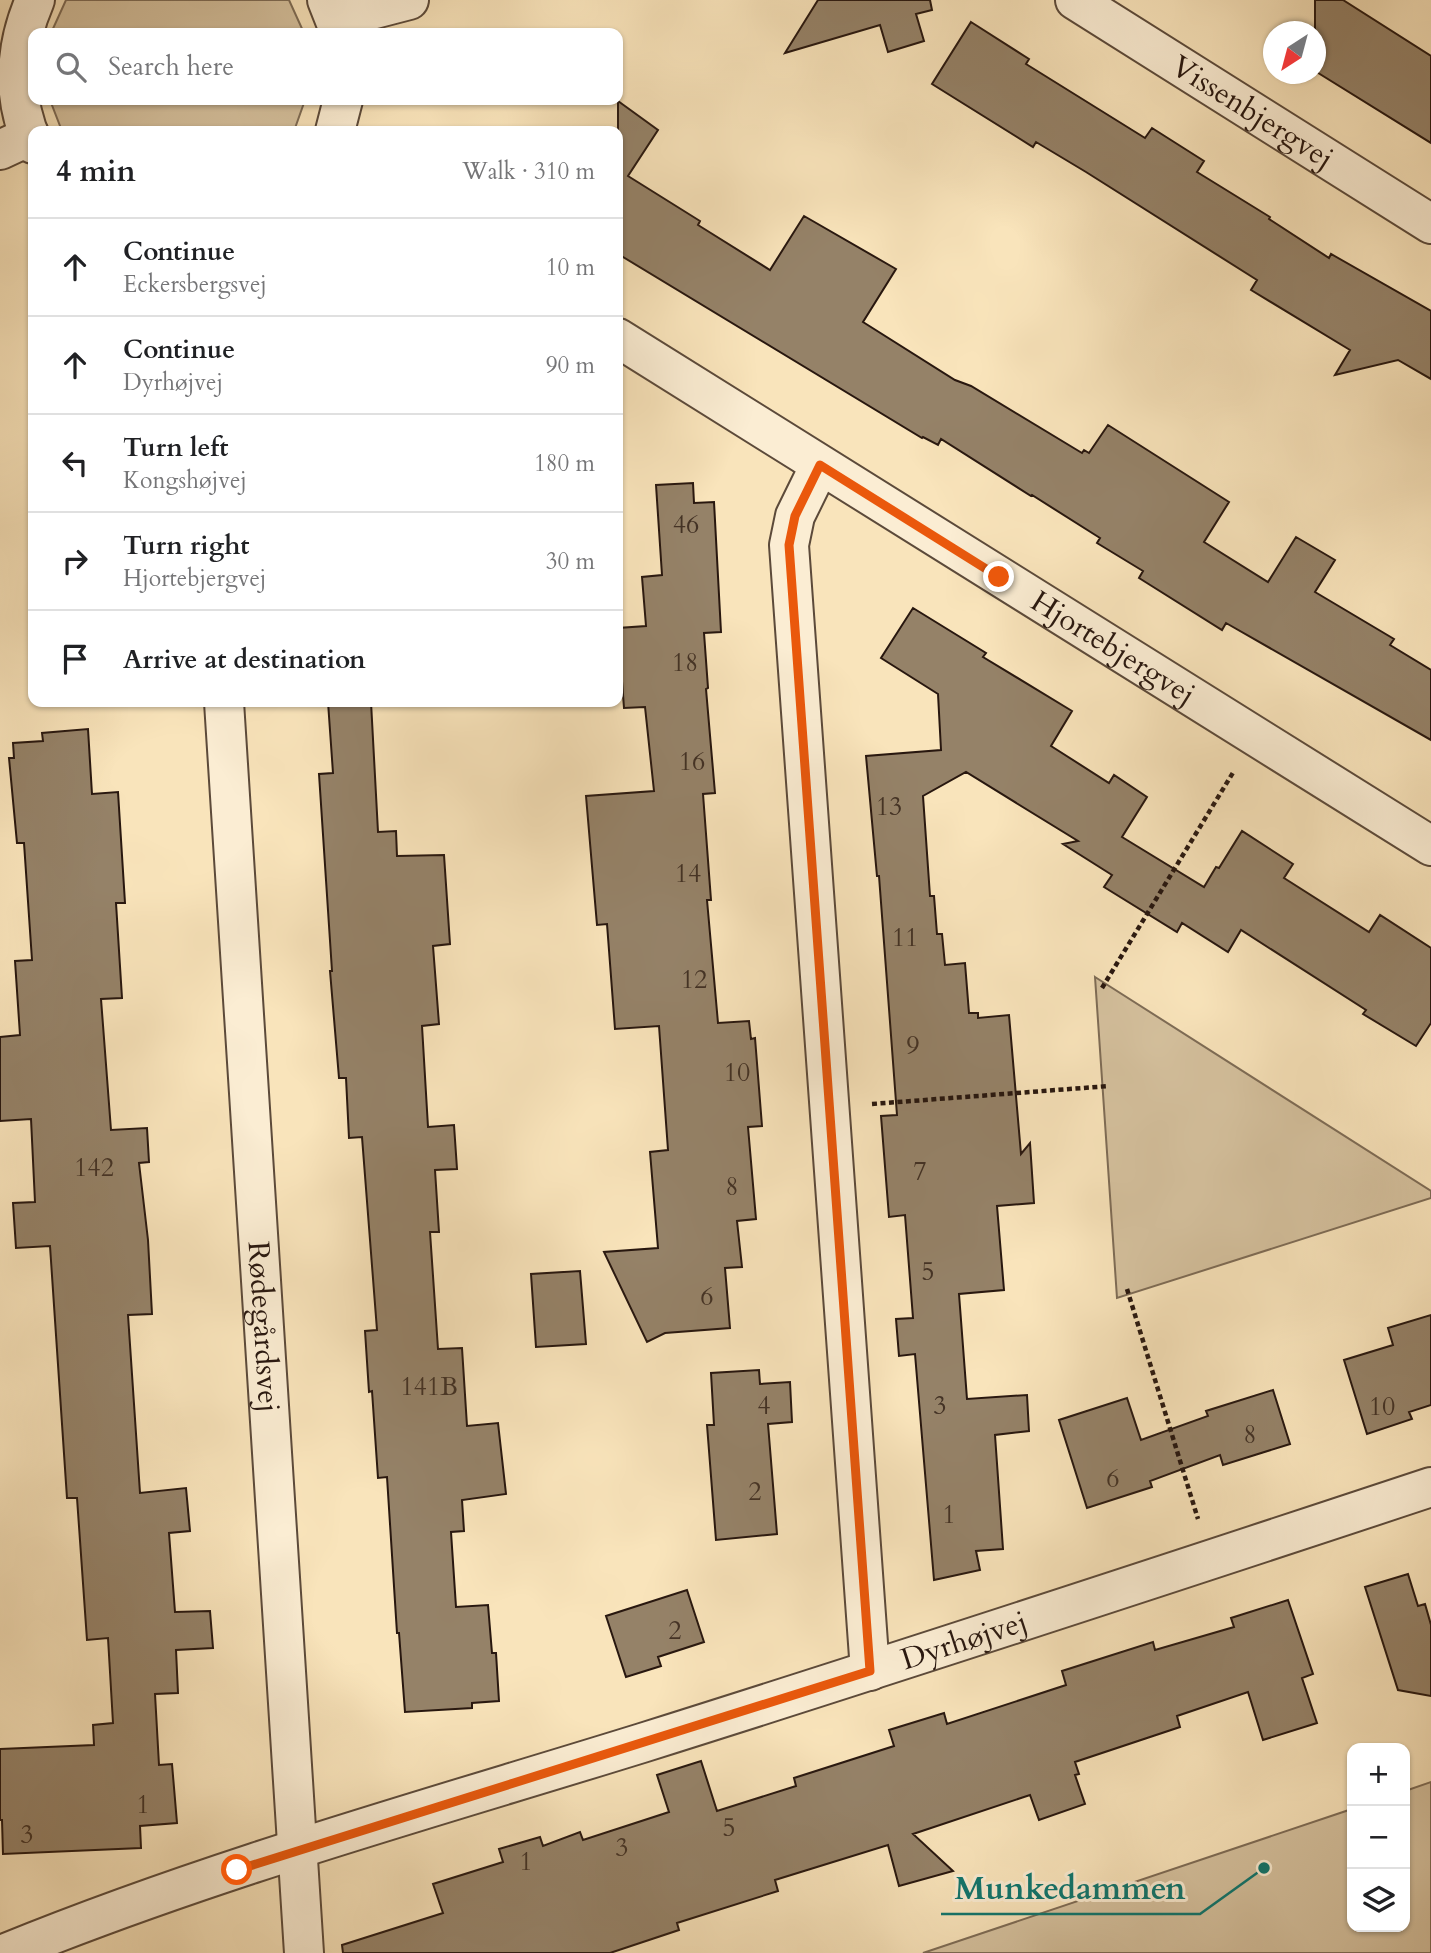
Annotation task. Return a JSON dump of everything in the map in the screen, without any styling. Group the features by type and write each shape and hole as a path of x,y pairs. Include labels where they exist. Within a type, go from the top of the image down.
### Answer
{"street":[{"path":"21,143 18,57 21,38 35,0"},
{"path":"334,17 409,0"},
{"name":"Vissenbjergvej","path":"1075,0 1431,224"},
{"path":"336,126 342,105"},
{"name":"Hjortebjergvej","path":"623,341 1431,846"},
{"path":"820,465 795,516 789,545 870,1671"},
{"name":"Rødegårdsvej","path":"224,707 304,1953"},
{"name":"Dyrhøjvej","path":"6,1953 73,1926 297,1850 870,1671 1431,1487"}],"path":[{"path":"1102,988 1255,737"},
{"path":"830,1107 1109,1086"},
{"path":"1127,1289 1210,1560"}],"shaded area":[{"path":"66,0 289,0 302,28 53,28"},
{"path":"52,105 303,105 296,126 60,126"},
{"path":"1095,977 1431,1191 1431,1198 1117,1298"},
{"path":"1431,1782 1431,1953 923,1953 1347,1811 1347,1932 1410,1932 1410,1789"}],"building":[{"path":"818,0 930,0 932,10 916,14 924,41 888,52 880,25 785,53"},
{"path":"1315,0 1343,0 1431,56 1431,143 1326,78 1326,21 1315,21"},
{"path":"971,22 1029,59 1026,64 1145,138 1152,128 1204,161 1197,172 1270,217 1269,219 1329,258 1331,254 1431,311 1431,379 1398,360 1335,375 1350,350 1251,290 1257,280 1086,172 1036,142 1033,147 932,84"},
{"path":"618,105 623,105 658,130 628,176 700,221 698,225 770,270 804,216 896,269 863,322 955,380 971,386 1082,453 1084,450 1089,453 1108,425 1229,502 1204,542 1268,582 1296,537 1335,560 1315,592 1394,639 1390,645 1431,670 1431,740 1226,623 1222,630 1139,578 1143,571 1097,543 1100,538 1032,495 941,439 938,445 922,438 623,257 623,126 618,126"},
{"path":"693,483 694,503 714,502 721,632 704,633 715,793 703,794 711,900 707,900 718,1023 749,1021 751,1039 755,1038 762,1126 748,1127 756,1219 737,1221 742,1267 725,1268 730,1328 665,1333 647,1342 604,1252 658,1248 650,1152 668,1150 659,1026 615,1029 607,924 597,925 586,796 654,791 645,707 624,708 623,628 646,626 642,577 662,575 656,485"},
{"path":"913,608 986,653 983,657 1072,711 1051,746 1109,783 1114,775 1147,797 1122,837 1204,887 1242,831 1293,864 1284,878 1369,932 1380,915 1431,948 1431,1023 1416,1046 1363,1014 1366,1010 1241,930 1228,952 1182,923 1177,932 1104,887 1112,875 1063,844 1078,841 966,772 923,796 930,896 934,896 937,934 942,934 945,965 965,963 969,1013 978,1013 978,1018 1009,1015 1021,1154 1030,1143 1034,1203 997,1206 1004,1290 959,1294 967,1399 1027,1395 1029,1431 995,1435 1003,1549 976,1551 980,1570 934,1580 915,1354 899,1356 896,1319 913,1318 905,1215 889,1217 881,1116 897,1115 879,876 866,756 941,750 938,694 881,658"},
{"path":"328,707 371,707 378,832 396,831 397,856 444,855 450,944 433,946 439,1024 422,1026 428,1127 454,1125 457,1169 435,1170 439,1232 430,1232 438,1349 462,1348 467,1426 498,1423 506,1494 462,1500 464,1531 451,1532 456,1607 488,1605 492,1653 496,1653 499,1701 472,1703 472,1708 405,1712 387,1477 378,1478 372,1391 369,1392 365,1331 377,1330 362,1137 349,1138 346,1078 339,1078 330,971 319,774 333,773"},
{"path":"88,729 92,794 118,792 125,903 116,903 122,998 101,999 111,1130 147,1128 149,1162 139,1163 148,1240 152,1314 128,1315 140,1493 186,1488 190,1531 169,1533 175,1612 210,1611 213,1648 176,1650 178,1693 155,1694 159,1765 172,1764 177,1823 140,1826 141,1848 3,1854 0,1749 94,1745 93,1725 113,1723 108,1638 87,1640 77,1498 67,1498 50,1246 16,1248 13,1203 35,1202 31,1119 0,1121 0,1037 20,1035 15,961 32,960 24,843 17,843 9,758 14,758 13,743 43,741 42,733"},
{"path":"580,1271 586,1344 536,1347 531,1274"},
{"path":"1431,1315 1431,1405 1409,1412 1412,1419 1367,1434 1344,1360 1393,1345 1388,1328"},
{"path":"759,1370 760,1384 790,1382 792,1422 768,1424 777,1534 716,1540 707,1425 714,1425 711,1373"},
{"path":"1273,1390 1290,1444 1223,1465 1220,1455 1150,1481 1152,1487 1087,1508 1059,1420 1127,1398 1141,1440 1208,1416 1206,1411"},
{"path":"1408,1574 1418,1606 1425,1604 1431,1625 1431,1696 1398,1690 1365,1587"},
{"path":"687,1590 704,1642 658,1657 661,1666 626,1677 606,1616"},
{"path":"1288,1600 1313,1674 1302,1678 1317,1723 1263,1740 1248,1692 1177,1716 1180,1727 1075,1762 1079,1774 1075,1775 1085,1804 1039,1820 1030,1795 913,1834 953,1871 899,1886 888,1845 775,1880 778,1891 677,1923 679,1930 610,1953 343,1953 342,1945 443,1913 433,1884 503,1862 499,1849 540,1837 543,1846 580,1832 583,1840 669,1812 657,1775 701,1761 717,1811 796,1786 794,1778 894,1746 889,1730 944,1713 947,1724 1066,1685 1062,1671 1153,1642 1155,1650 1234,1627 1231,1618"}],"place":[{"name":"Munkedammen","path":"1264,1868"}],"route":[{"path":"237,1870 870,1671 789,545 795,516 820,465 999,577"}]}
